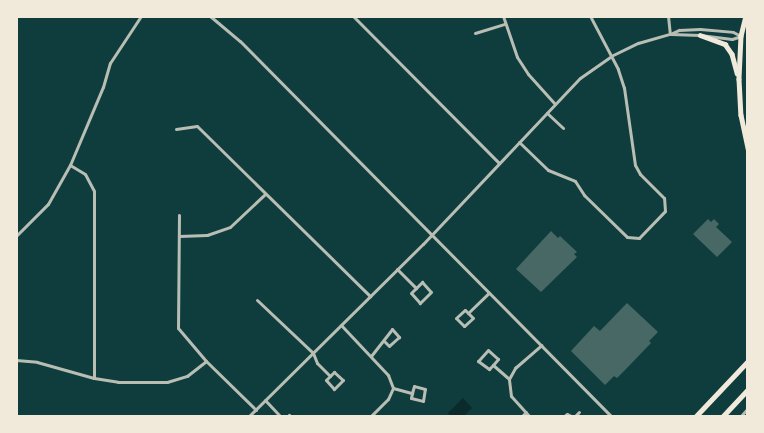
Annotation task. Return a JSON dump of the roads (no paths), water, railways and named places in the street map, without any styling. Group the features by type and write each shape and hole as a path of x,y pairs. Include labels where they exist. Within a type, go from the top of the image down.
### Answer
{"main road":[{"path":"746,16 741,36 739,79 741,116 748,149"},
{"path":"700,34 725,44 732,54 739,79"},
{"path":"741,36 748,37"},
{"path":"695,417 748,361"},
{"path":"722,417 748,389"}],"street":[{"path":"16,236 48,204 70,165 103,87 110,63 141,16"},
{"path":"210,16 240,40 612,417"},
{"path":"353,16 499,162"},
{"path":"503,16 517,57 528,74 556,104"},
{"path":"519,142 548,170 575,181 584,195 627,237 639,238 664,213 666,205 664,198 640,174 635,165 624,88 618,69 590,16"},
{"path":"668,16 670,34"},
{"path":"475,33 505,24"},
{"path":"248,417 397,269 580,78 610,56 638,43 679,30 700,29 733,32 741,36"},
{"path":"670,34 700,34 732,39 741,36"},
{"path":"547,113 563,128"},
{"path":"176,129 197,126 370,296"},
{"path":"70,165 85,174 94,191 94,378"},
{"path":"179,236 207,235 230,227 265,194"},
{"path":"179,215 178,328 206,361 256,410"},
{"path":"397,269 416,288"},
{"path":"422,282 431,292 420,303 411,293 416,288 422,282"},
{"path":"468,313 489,292"},
{"path":"257,300 313,353 317,363 330,376"},
{"path":"465,310 468,313 473,318 464,326 456,318 465,310"},
{"path":"341,325 388,375 393,388 388,399 370,417"},
{"path":"371,356 384,341 385,335 392,329 399,337 389,346 384,341"},
{"path":"530,417 511,396 509,379 515,368 540,344"},
{"path":"488,350 498,359 493,364 489,370 478,360 488,350"},
{"path":"16,360 37,362 94,378 118,382 167,382 187,376 206,361"},
{"path":"493,364 509,379"},
{"path":"334,372 343,380 334,389 326,380 330,376 334,372"},
{"path":"414,386 426,389 423,401 411,398 412,392 414,386"},
{"path":"393,388 412,392"},
{"path":"265,400 281,417"},
{"path":"740,417 748,408"},
{"path":"521,417 526,412"},
{"path":"562,417 567,414 574,417 579,412"},
{"path":"287,417 289,415 291,417"}],"water":[{"path":"463,398 472,408 463,417 451,417 448,413"}]}
